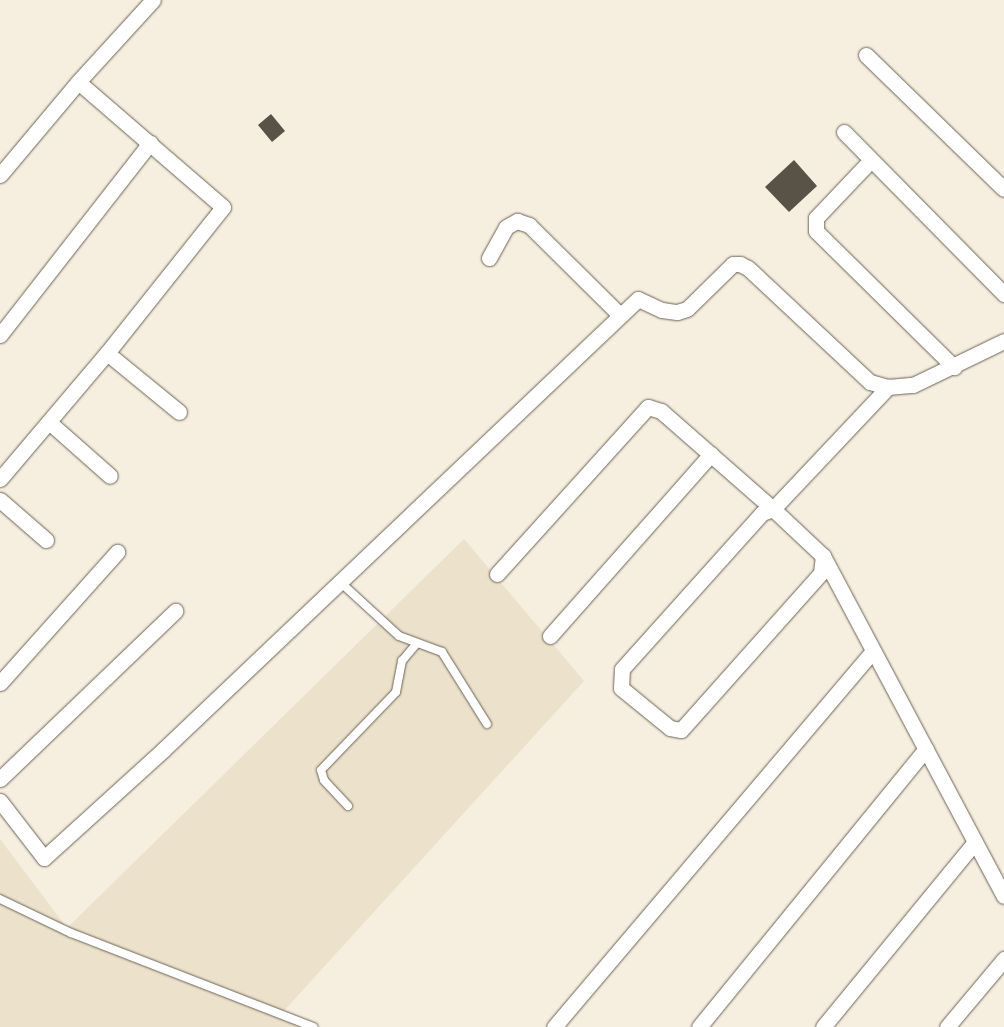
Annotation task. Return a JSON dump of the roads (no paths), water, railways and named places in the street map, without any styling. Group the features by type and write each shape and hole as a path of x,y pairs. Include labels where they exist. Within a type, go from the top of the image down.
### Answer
{"street":[{"path":"0,175 78,82 153,0"},
{"path":"866,55 1004,189"},
{"path":"0,479 107,353 223,207 78,82"},
{"path":"844,132 1004,294"},
{"path":"0,335 150,143"},
{"path":"871,160 816,218 816,230 954,367"},
{"path":"489,258 506,227 517,221 528,225 620,314"},
{"path":"0,801 44,858 638,299 662,310 677,312 687,308 717,277 733,264 740,264 748,268 863,377 888,387 913,385 954,367 1004,341"},
{"path":"107,353 179,412"},
{"path":"823,556 821,573 681,730 670,728 622,688 622,669 762,513 774,509 888,387"},
{"path":"497,574 648,407 661,411 774,509 823,556 1004,896"},
{"path":"49,422 110,476"},
{"path":"550,636 711,454"},
{"path":"0,500 46,540"},
{"path":"0,683 117,552"},
{"path":"0,779 175,611"},
{"path":"554,1027 874,651"},
{"path":"699,1027 926,749"},
{"path":"823,1027 975,842"},
{"path":"947,1027 1004,959"}],"lane":[{"path":"339,582 399,636 442,652 487,724"},
{"path":"348,806 324,780 321,770 396,692 402,661 417,642"},
{"path":"0,899 79,937 313,1027"}]}
